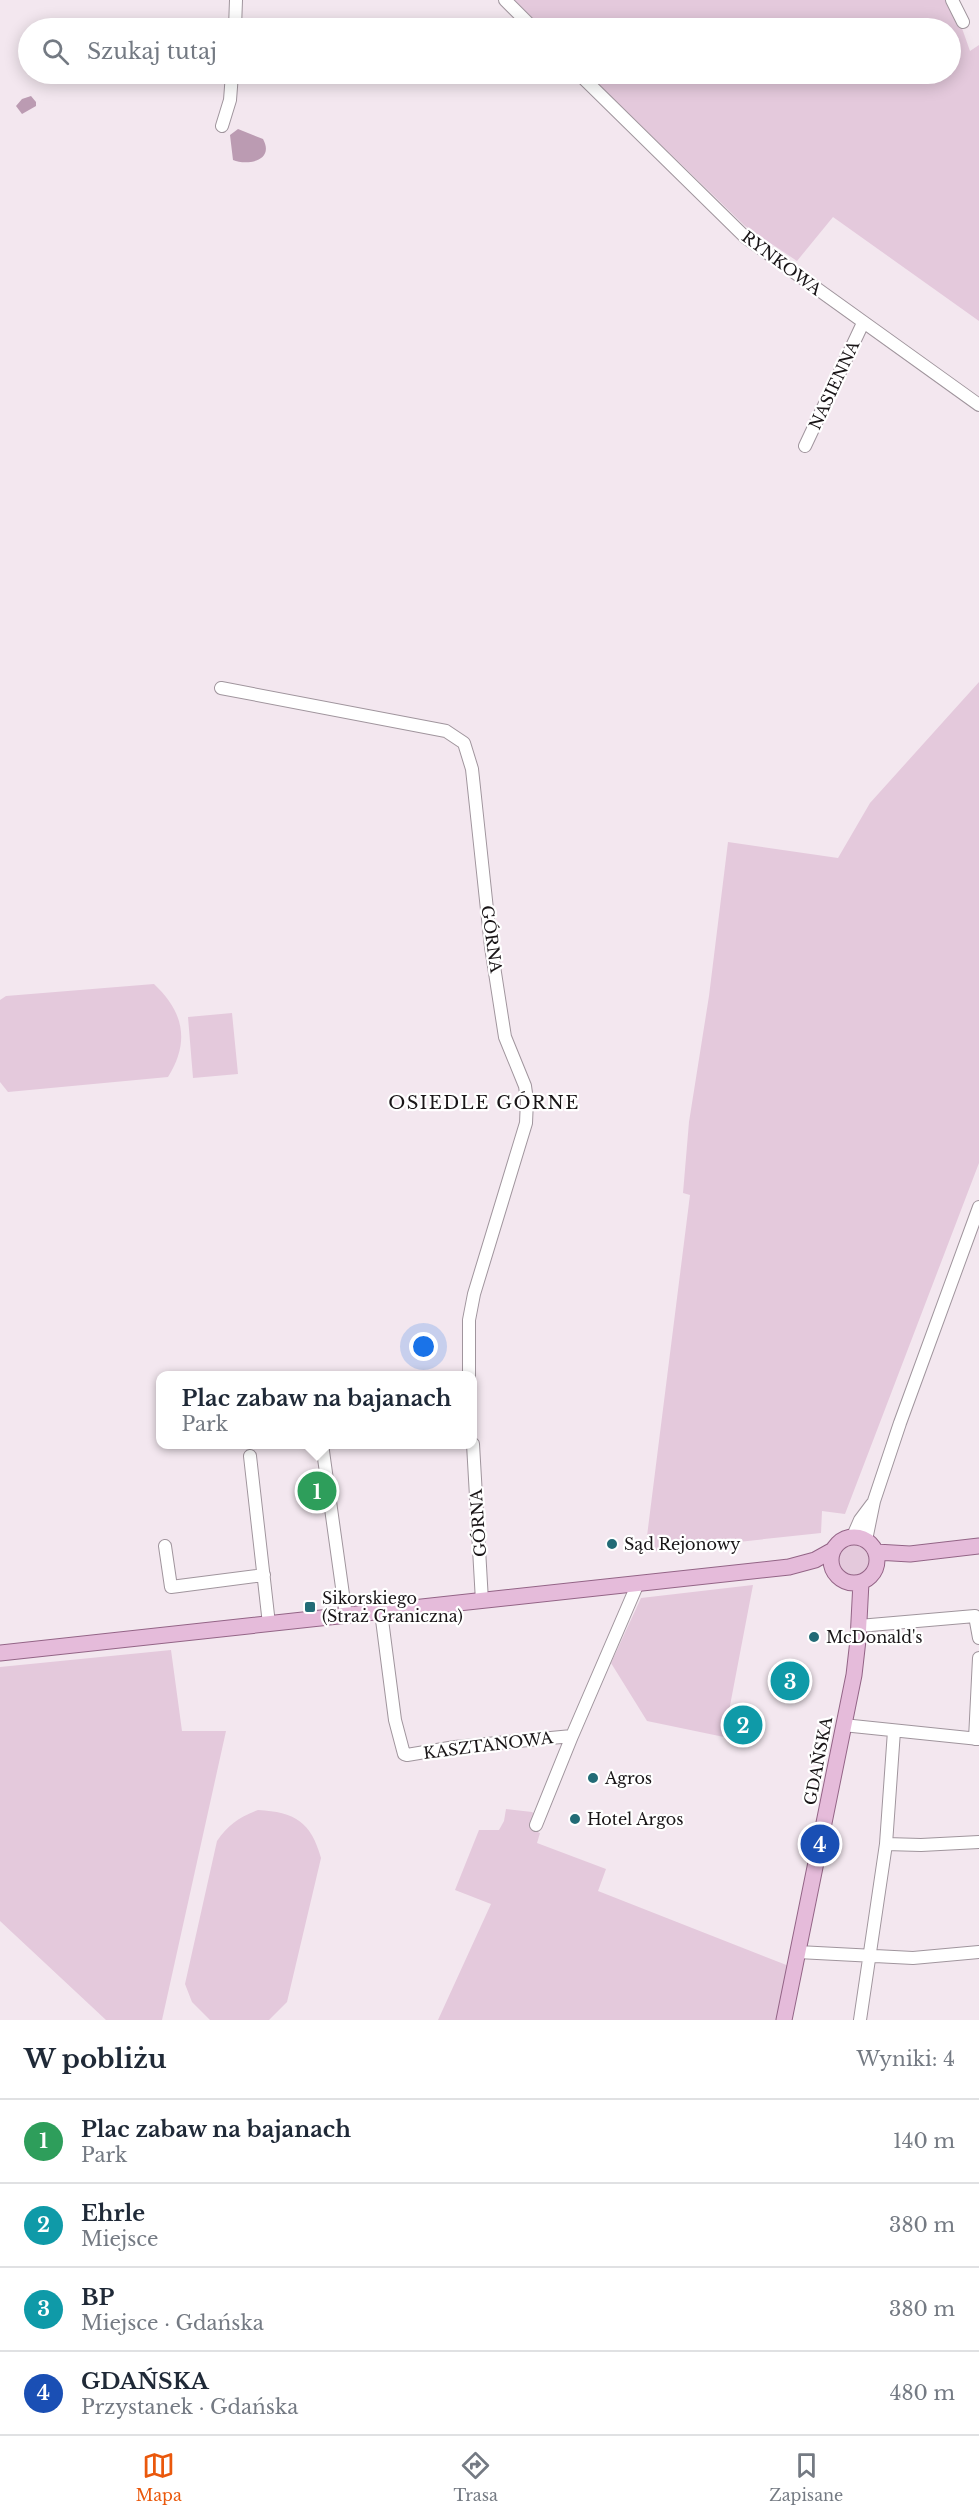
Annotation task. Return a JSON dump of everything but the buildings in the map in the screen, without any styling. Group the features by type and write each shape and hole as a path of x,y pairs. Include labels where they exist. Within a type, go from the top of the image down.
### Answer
{"main road":[{"path":"0,1653 789,1567 815,1560 833,1550 841,1540 868,1549 910,1554 979,1546"},
{"path":"789,1567 861,1582 872,1575 868,1549"},
{"path":"833,1550 831,1561 840,1576"},
{"name":"GDAŃSKA","path":"840,1576 859,1620"},
{"name":"GDAŃSKA","path":"784,2020 857,1654 861,1582"}],"street":[{"path":"235,18 236,0"},
{"path":"505,0 523,18"},
{"path":"952,0 963,22"},
{"path":"222,126 230,100 231,84"},
{"name":"RYNKOWA","path":"589,84 745,237 863,324 979,405"},
{"name":"NASIENNA","path":"805,446 863,324"},
{"name":"GÓRNA","path":"221,688 446,731 464,743 472,769 504,1037 525,1086 527,1100 526,1123 474,1294 470,1320 470,1371"},
{"path":"868,1549 874,1501 944,1298 979,1207"},
{"path":"323,1449 346,1616"},
{"name":"GÓRNA","path":"473,1449 482,1601"},
{"path":"250,1456 269,1624"},
{"path":"165,1546 171,1587 264,1575"},
{"name":"KASZTANOWA","path":"536,1825 638,1583"},
{"name":"KASZTANOWA","path":"381,1612 395,1720 401,1751 407,1755 454,1747 572,1736"},
{"path":"859,1620 975,1616 979,1638"},
{"path":"843,1725 977,1739 979,1658"},
{"path":"860,2020 886,1844 894,1731"},
{"path":"886,1844 979,1842"},
{"path":"798,1952 913,1958 979,1952"}],"shaded area":[{"path":"513,0 952,0 958,18 532,18"},
{"path":"961,26 970,51 979,45 979,321 833,217 797,261 745,226 598,84 961,84"},
{"path":"31,96 36,106 22,114 16,106 22,99"},
{"path":"238,129 263,139 266,146 265,152 258,160 239,162 233,160 230,135"},
{"path":"979,682 979,1163 845,1514 822,1511 821,1533 645,1552 690,1195 683,1193 689,1122 709,996 728,842 838,858 870,803"},
{"path":"154,984 172,1005 180,1028 179,1052 168,1077 8,1092 0,1082 0,1000 6,996"},
{"path":"232,1013 238,1074 193,1078 188,1017"},
{"path":"853,1545 865,1549 869,1561 865,1573 853,1577 841,1573 837,1561 841,1549"},
{"path":"753,1585 724,1737 647,1721 611,1663 641,1598"},
{"path":"171,1650 182,1731 226,1731 162,2020 106,2020 0,1921 0,1667"},
{"path":"506,1809 532,1812 538,1817 530,1829 540,1833 537,1843 606,1869 598,1891 789,1966 777,2020 438,2020 491,1904 455,1890 479,1830 499,1830 504,1821"},
{"path":"258,1810 282,1813 300,1821 312,1836 321,1858 287,2002 269,2020 210,2020 192,2002 185,1984 217,1841 234,1822"}],"place":[{"name":"Plac zabaw na bajanach","path":"317,1491"},
{"name":"Sąd Rejonowy","path":"612,1544"},
{"name":"Sikorskiego (Straż Graniczna)","path":"310,1607"},
{"name":"McDonald's","path":"814,1637"},
{"name":"BP","path":"790,1681"},
{"name":"Ehrle","path":"743,1725"},
{"name":"Agros","path":"593,1778"},
{"name":"Hotel Argos","path":"575,1819"},
{"name":"GDAŃSKA","path":"820,1844"}],"district":[{"name":"OSIEDLE GÓRNE","path":"484,1103"}]}
